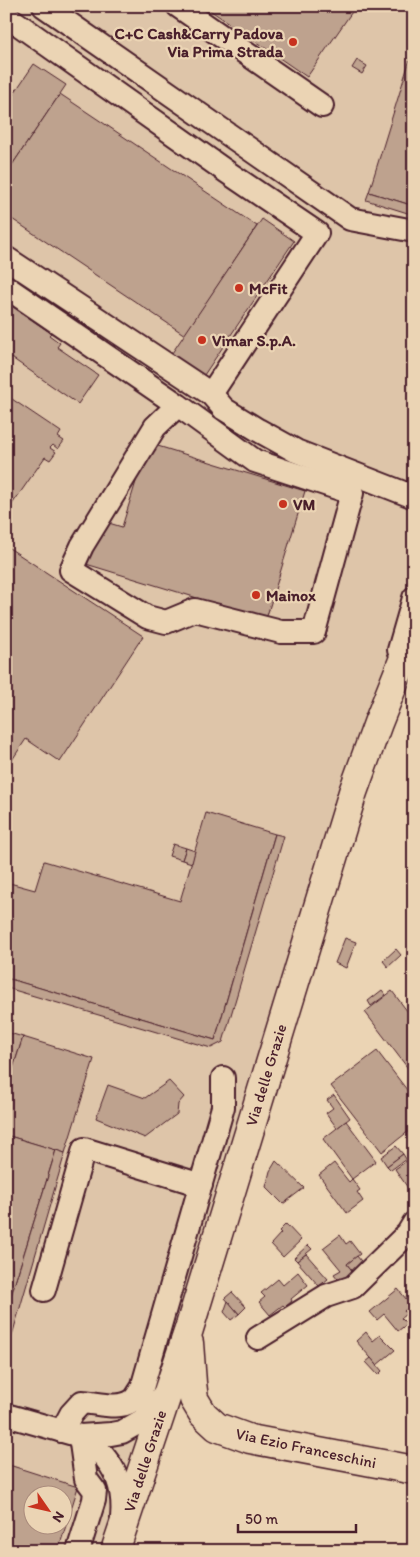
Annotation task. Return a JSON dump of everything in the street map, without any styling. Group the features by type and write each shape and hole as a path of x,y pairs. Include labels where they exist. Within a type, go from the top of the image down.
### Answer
{"main road":[{"path":"378,723 414,633"},
{"name":"Via delle Grazie","path":"118,1542 188,1329 353,792 378,723"},
{"name":"Via Ezio Franceschini","path":"188,1329 194,1399 203,1414 217,1427 250,1439 414,1470"}],"street":[{"path":"44,6 350,219 414,231"},
{"path":"178,6 322,106"},
{"path":"10,15 317,233 210,394"},
{"path":"6,258 210,394 224,409 258,430 296,451 414,497"},
{"path":"6,287 178,406 255,461 352,493 314,632 281,632 196,610 166,622 156,620 147,617 70,570 82,546 155,427 178,406"},
{"name":"Via delle Grazie","path":"378,723 414,598"},
{"path":"78,1551 94,1500 94,1491 86,1479 70,1414 82,1402 114,1406 132,1401 142,1388 223,1107 223,1078"},
{"path":"44,1290 84,1149 201,1185"},
{"path":"258,1338 326,1296 353,1287 408,1233 414,1223"},
{"path":"6,1415 76,1434 122,1432 143,1420 169,1388"},
{"path":"76,1434 107,1460 121,1486 124,1505 118,1542"}],"shaded area":[{"path":"6,6 414,6 414,601 169,1360 105,1551 6,1551"}],"building":[{"name":"C+C Cash&Carry Padova Via Prima Strada","path":"204,6 356,6 307,77"},
{"path":"414,46 414,206 369,192"},
{"path":"357,60 367,66 362,74 352,68"},
{"path":"34,64 66,85 6,174 6,105"},
{"path":"60,94 257,226 185,335 6,215 6,174"},
{"path":"369,192 414,206 414,215 366,200"},
{"name":"McFit","path":"262,219 294,241 202,378 170,356"},
{"path":"6,302 51,333 49,335 60,343 57,347 98,375 78,404 6,354"},
{"path":"6,395 61,432 58,437 64,441 58,449 53,445 50,448 56,452 50,460 45,457 6,513"},
{"path":"148,443 305,491 266,619 86,564 99,520 122,527"},
{"path":"6,546 143,636 60,762 26,739 6,769"},
{"path":"206,813 275,834 215,1040 6,978 6,882 35,890 44,861 180,901"},
{"path":"275,834 284,836 223,1042 211,1048 7,988 10,979 215,1040"},
{"path":"173,844 186,848 182,860 169,856"},
{"path":"186,848 195,851 192,863 182,860"},
{"path":"345,938 356,942 346,968 335,963"},
{"path":"396,949 401,955 388,967 383,961"},
{"path":"382,990 386,995 371,1006 368,1001"},
{"path":"392,991 414,1020 414,1068 410,1071 365,1012"},
{"path":"6,1032 23,1037 6,1090"},
{"path":"23,1037 94,1059 65,1153 6,1135 6,1090"},
{"path":"377,1051 414,1099 414,1127 382,1152 331,1086"},
{"path":"169,1081 184,1097 178,1104 177,1114 145,1138 96,1118 108,1085 145,1098"},
{"path":"334,1095 350,1118 337,1128 326,1113 333,1108 327,1100"},
{"path":"346,1121 376,1161 352,1179 323,1139"},
{"path":"6,1135 56,1150 6,1312"},
{"path":"396,1146 403,1154 387,1166 381,1157"},
{"path":"56,1150 65,1153 6,1356 6,1312"},
{"path":"403,1154 406,1159 391,1170 387,1166"},
{"path":"414,1156 414,1188 410,1191 395,1169"},
{"path":"276,1161 304,1188 283,1204 266,1187 270,1171"},
{"path":"334,1163 349,1182 352,1179 360,1190 357,1192 363,1201 347,1213 319,1175"},
{"path":"286,1224 301,1240 283,1257 271,1244"},
{"path":"340,1235 346,1244 350,1241 360,1254 347,1264 354,1273 341,1283 334,1274 341,1270 323,1248"},
{"path":"308,1245 312,1249 297,1261 294,1258"},
{"path":"306,1254 328,1279 319,1286 297,1261"},
{"path":"357,1256 364,1265 354,1273 347,1264"},
{"path":"298,1272 308,1285 291,1299 292,1301 285,1307 283,1305 270,1315 259,1302 265,1297 261,1293 278,1279 283,1285"},
{"path":"398,1289 411,1305 404,1311 406,1314 401,1318 407,1324 398,1331 384,1314 377,1320 370,1312"},
{"path":"232,1292 246,1307 239,1314 225,1298"},
{"path":"228,1301 239,1314 231,1320 224,1312"},
{"path":"366,1332 373,1341 380,1335 395,1350 377,1365 356,1341"},
{"path":"414,1332 414,1344 407,1338"},
{"path":"371,1358 382,1371 378,1375 366,1362"},
{"path":"6,1464 69,1484 22,1484 22,1534 63,1534 58,1551 6,1551"},
{"path":"72,1485 78,1487 72,1506"}],"place":[{"name":"C+C Cash&Carry Padova Via Prima Strada","path":"293,42"},
{"name":"McFit","path":"239,288"},
{"name":"Vimar S.p.A.","path":"202,340"},
{"name":"VM","path":"283,504"},
{"name":"Mainox","path":"256,595"}]}
